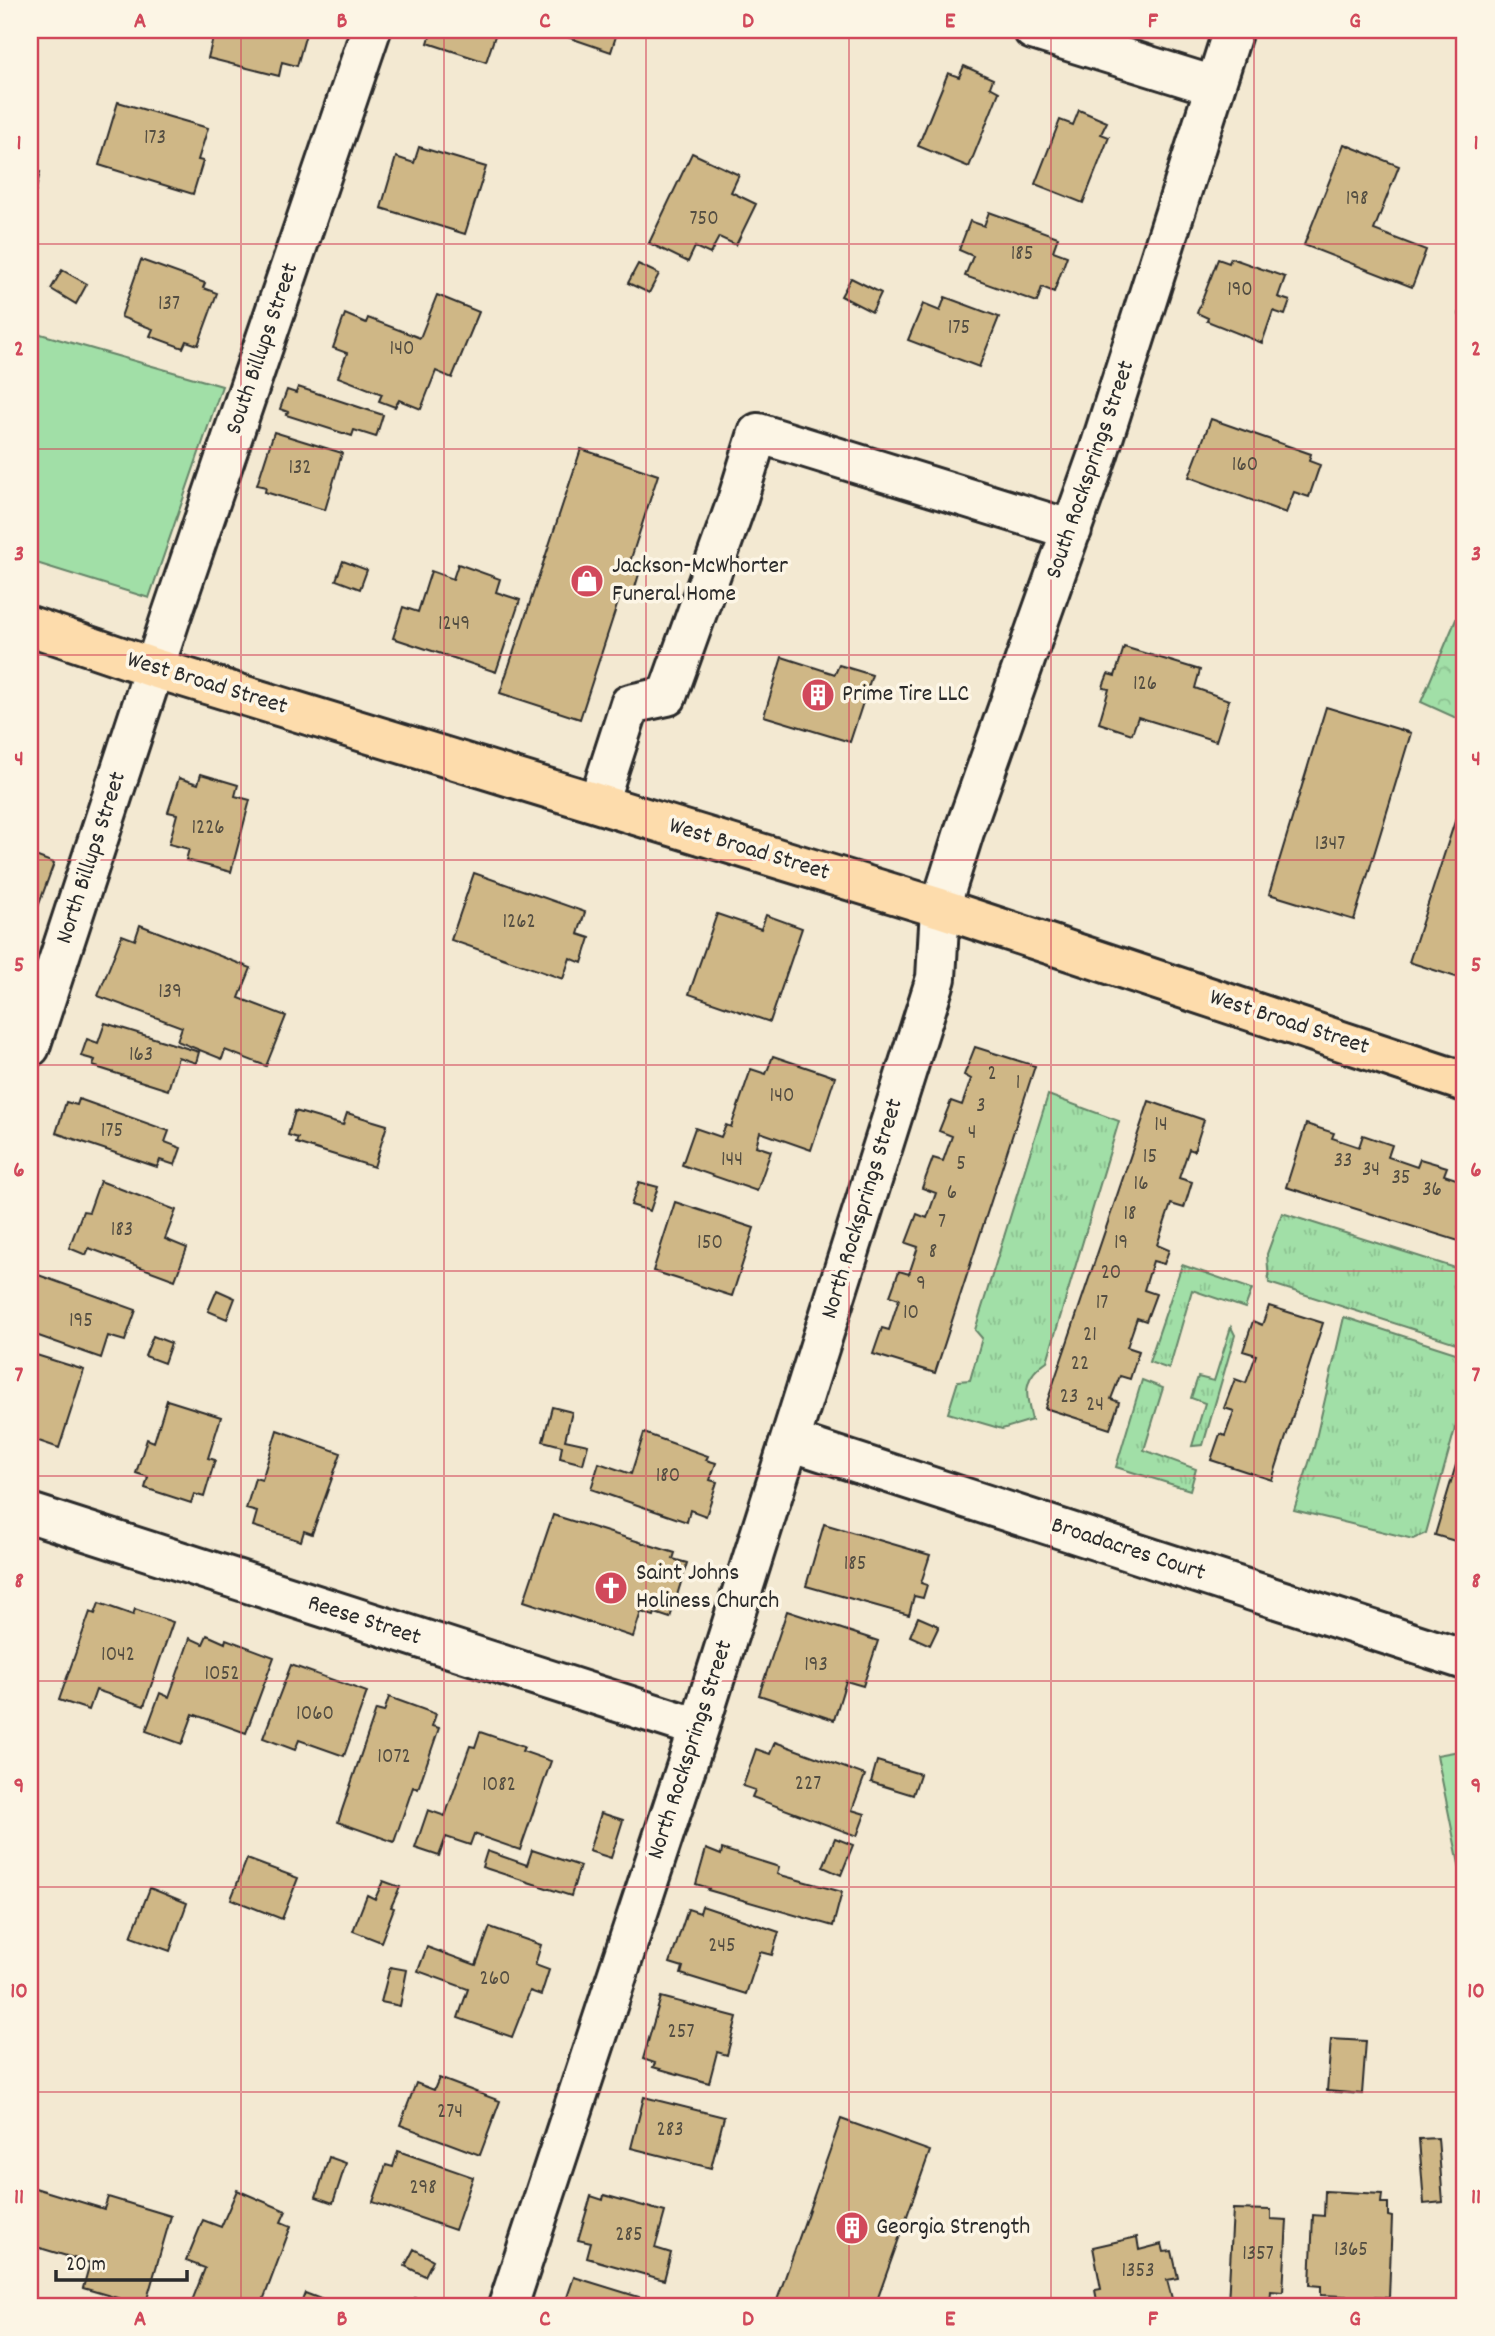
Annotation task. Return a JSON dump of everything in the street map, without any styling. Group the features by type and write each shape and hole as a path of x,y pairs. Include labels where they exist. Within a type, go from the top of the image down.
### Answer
{"main road":[{"name":"West Broad Street","path":"30,626 154,668 940,908 1465,1082"}],"street":[{"name":"South Billups Street","path":"154,668 371,30"},
{"path":"1032,30 1214,86"},
{"name":"South Rocksprings Street","path":"940,908 964,832 1097,457 1233,30"},
{"path":"598,803 630,704 667,696 737,501 758,433 1072,530"},
{"name":"North Billups Street","path":"30,1047 154,668"},
{"name":"North Rocksprings Street","path":"508,2306 699,1728 936,978 940,908"},
{"name":"Broadacres Court","path":"790,1441 1465,1660"},
{"name":"Reese Street","path":"30,1513 699,1728"}],"green space":[{"path":"1465,186 1465,323 1459,315"},
{"path":"30,331 222,386 149,598 30,561"},
{"path":"1465,598 1465,722 1421,702"},
{"path":"1048,1095 1119,1121 1047,1361 1029,1380 1027,1394 1032,1420 1002,1429 948,1413 958,1381 970,1380 982,1338 975,1330"},
{"path":"1282,1213 1465,1271 1465,1346 1269,1283 1267,1254"},
{"path":"1182,1265 1252,1289 1245,1308 1192,1290 1169,1369 1149,1362"},
{"path":"1344,1317 1465,1356 1465,1393 1426,1533 1413,1539 1294,1510 1314,1447"},
{"path":"1231,1327 1235,1335 1203,1445 1192,1446 1205,1403 1191,1398 1198,1377 1214,1381"},
{"path":"1142,1380 1163,1388 1144,1450 1196,1469 1190,1490 1116,1467"},
{"path":"1465,1750 1465,1894 1437,1755"}],"building":[{"path":"215,30 307,30 297,66 282,62 279,76 208,58"},
{"path":"432,30 497,30 486,62 428,43"},
{"path":"547,30 618,30 611,52"},
{"path":"964,66 993,79 990,87 999,92 969,167 918,146 948,73 959,77"},
{"path":"118,102 208,128 198,160 203,161 193,194 99,165"},
{"path":"1079,110 1107,122 1101,134 1109,137 1083,203 1035,184 1060,120 1073,125"},
{"path":"1344,144 1399,166 1374,230 1426,250 1412,287 1304,245"},
{"path":"419,147 486,167 465,234 381,208 396,157 414,163"},
{"path":"692,153 739,175 731,192 756,204 736,245 719,237 710,254 695,247 688,262 649,243"},
{"path":"30,170 40,172 30,215"},
{"path":"989,212 1058,237 1053,251 1067,256 1054,292 1042,287 1037,302 965,276 973,256 959,250 970,221 984,226"},
{"path":"1231,258 1285,277 1278,297 1290,301 1285,315 1273,311 1262,343 1207,321 1208,318 1197,313 1218,259 1229,263"},
{"path":"141,260 205,283 203,288 217,293 198,345 186,341 183,348 150,336 153,329 121,317"},
{"path":"638,264 659,274 649,293 628,283"},
{"path":"62,270 87,284 76,304 51,289"},
{"path":"851,278 881,293 872,312 841,296"},
{"path":"437,295 479,312 452,378 436,371 421,409 399,400 395,407 379,401 382,394 338,377 347,353 333,348 345,314 366,323 368,318 420,338"},
{"path":"945,297 999,317 979,367 908,340 923,304 940,311"},
{"path":"298,387 383,415 376,437 354,430 352,436 286,415 288,412 280,409 287,390 296,393"},
{"path":"1211,419 1311,454 1309,461 1320,465 1309,497 1294,492 1286,513 1189,477"},
{"path":"274,432 342,453 325,510 265,492 266,487 257,485"},
{"name":"Jackson-McWhorter Funeral Home","path":"581,449 658,475 628,568 640,571 633,594 622,590 580,719 500,693"},
{"path":"343,561 367,570 360,589 336,580"},
{"path":"458,564 500,579 496,592 520,600 496,672 393,638 403,607 418,612 431,571 453,579"},
{"path":"1124,647 1200,670 1195,688 1229,700 1216,741 1138,717 1132,734 1099,723 1109,689 1103,688 1104,684 1108,674 1115,676"},
{"name":"Prime Tire LLC","path":"782,657 835,674 839,665 872,675 850,742 764,716"},
{"path":"1326,707 1411,733 1354,920 1269,894"},
{"path":"201,774 238,785 235,796 250,800 231,872 186,860 189,849 169,844 177,814 168,812 179,778 198,784"},
{"path":"1460,806 1465,807 1465,980 1409,962"},
{"path":"30,854 54,863 31,926 30,925"},
{"path":"474,873 585,912 578,934 590,938 582,963 570,958 563,979 451,940"},
{"path":"717,914 761,929 766,915 802,928 770,1022 689,994"},
{"path":"140,925 251,968 239,998 286,1016 266,1066 225,1050 222,1059 177,1041 182,1027 98,996 122,935 135,940"},
{"path":"105,1023 199,1052 196,1063 178,1057 168,1090 93,1066 95,1060 81,1056 87,1039 98,1043"},
{"path":"975,1047 1035,1066 935,1373 873,1354 882,1328 889,1330 899,1299 890,1296 899,1271 909,1274 918,1247 906,1243 917,1214 927,1218 936,1193 922,1188 933,1158 943,1161 952,1136 939,1131 951,1101 962,1105 971,1079 964,1075"},
{"path":"773,1056 835,1077 811,1150 760,1132 756,1146 771,1151 757,1191 682,1165 695,1128 721,1137 726,1125 731,1127 751,1069 766,1074"},
{"path":"79,1099 169,1131 165,1142 181,1148 175,1165 160,1160 157,1167 56,1133 66,1102 77,1105"},
{"path":"1149,1101 1204,1120 1194,1151 1189,1149 1179,1178 1192,1182 1184,1208 1171,1204 1157,1245 1169,1250 1164,1264 1153,1261 1144,1290 1156,1294 1146,1321 1137,1318 1127,1347 1139,1351 1130,1379 1120,1376 1111,1399 1119,1402 1110,1429 1045,1408"},
{"path":"295,1111 343,1125 347,1113 387,1125 374,1167 296,1143 298,1138 288,1135"},
{"path":"1306,1124 1334,1133 1332,1138 1359,1147 1363,1135 1392,1145 1388,1157 1417,1167 1420,1159 1447,1167 1444,1175 1465,1182 1465,1243 1286,1187"},
{"path":"100,1181 176,1210 165,1239 187,1248 175,1280 89,1248 86,1255 69,1248 83,1211 89,1212"},
{"path":"639,1182 658,1187 650,1211 631,1205"},
{"path":"675,1202 754,1228 732,1296 653,1271"},
{"path":"30,1272 136,1310 125,1341 108,1336 101,1358 30,1333"},
{"path":"217,1290 235,1298 227,1319 208,1311"},
{"path":"1269,1306 1323,1323 1272,1480 1211,1460 1220,1434 1225,1436 1234,1411 1224,1408 1235,1379 1246,1383 1256,1355 1243,1351 1253,1321 1262,1325"},
{"path":"153,1336 171,1343 164,1363 145,1356"},
{"path":"30,1353 84,1370 59,1448 30,1438"},
{"path":"167,1400 221,1417 208,1458 215,1460 204,1497 194,1494 191,1503 145,1488 148,1477 136,1473 147,1439 154,1442"},
{"path":"552,1407 572,1412 565,1440 588,1445 583,1464 560,1458 562,1446 543,1441"},
{"path":"277,1430 341,1453 312,1534 304,1531 301,1541 253,1526 257,1512 246,1509 255,1478 262,1480"},
{"path":"644,1433 708,1456 706,1460 716,1463 710,1480 717,1482 706,1516 690,1510 687,1522 591,1489 599,1463 631,1474"},
{"path":"1465,1435 1465,1544 1435,1535"},
{"path":"553,1515 675,1553 673,1559 687,1563 670,1618 641,1612 633,1637 524,1601"},
{"path":"824,1524 930,1555 921,1583 927,1585 923,1598 914,1596 909,1615 806,1586"},
{"path":"99,1603 133,1615 135,1609 173,1622 144,1706 96,1690 89,1710 59,1700 90,1612 95,1614"},
{"path":"787,1611 878,1641 863,1686 846,1681 834,1720 759,1695"},
{"path":"918,1617 939,1626 930,1645 910,1636"},
{"path":"207,1635 225,1643 226,1639 274,1657 246,1733 193,1714 182,1744 146,1731 160,1693 169,1697 190,1638 203,1644"},
{"path":"291,1665 367,1692 344,1756 299,1740 295,1750 263,1738"},
{"path":"389,1697 436,1714 432,1726 439,1728 418,1789 413,1787 394,1842 338,1822 376,1710 384,1712"},
{"path":"480,1732 524,1747 522,1751 551,1761 520,1850 474,1834 470,1845 446,1837 439,1856 415,1848 428,1810 445,1816 470,1746 475,1747"},
{"path":"775,1742 865,1775 852,1810 865,1814 857,1836 752,1797 755,1790 743,1786 756,1749 770,1754"},
{"path":"877,1761 920,1774 913,1795 871,1782"},
{"path":"601,1813 623,1820 611,1858 589,1851"},
{"path":"835,1838 853,1845 841,1875 823,1867"},
{"path":"706,1849 721,1855 722,1849 779,1867 777,1874 842,1892 833,1926 708,1890 709,1888 696,1884"},
{"path":"532,1850 580,1866 571,1896 482,1867 487,1851 527,1865"},
{"path":"247,1859 298,1878 282,1919 231,1899"},
{"path":"383,1881 400,1887 381,1942 353,1931 367,1895 375,1899"},
{"path":"150,1888 187,1903 170,1951 131,1937"},
{"path":"702,1906 779,1932 772,1955 760,1952 746,1994 681,1974 683,1967 670,1963 688,1909 700,1913"},
{"path":"490,1927 541,1945 535,1965 549,1970 541,1995 530,1991 512,2037 458,2018 468,1989 418,1971 427,1947 476,1965"},
{"path":"390,1967 407,1970 400,2006 381,2002"},
{"path":"661,1997 737,2017 727,2055 717,2052 709,2083 653,2067 655,2063 643,2059"},
{"path":"1331,2039 1366,2041 1362,2094 1327,2091"},
{"path":"439,2078 500,2101 480,2155 400,2125 416,2083 434,2090"},
{"path":"644,2097 724,2117 711,2168 631,2148"},
{"name":"Georgia Strength","path":"841,2119 930,2151 875,2306 775,2306"},
{"path":"1438,2138 1443,2202 1424,2204 1419,2139"},
{"path":"398,2151 473,2177 455,2230 373,2202 386,2165 393,2167"},
{"path":"329,2157 346,2163 333,2203 316,2197"},
{"path":"35,2188 104,2209 108,2197 171,2216 145,2306 83,2288 90,2263 30,2245 30,2205"},
{"path":"237,2190 286,2211 281,2222 291,2226 261,2306 190,2306 205,2268 186,2261 203,2220 221,2227"},
{"path":"1325,2191 1382,2194 1381,2203 1388,2203 1388,2216 1392,2217 1389,2298 1321,2295 1321,2286 1310,2285 1313,2215 1324,2216"},
{"path":"604,2195 665,2212 655,2248 671,2253 664,2280 587,2258 591,2243 578,2240 591,2196 603,2200"},
{"path":"1233,2209 1271,2210 1271,2219 1287,2220 1283,2292 1271,2291 1270,2306 1228,2304"},
{"path":"1137,2237 1139,2250 1162,2244 1164,2252 1172,2251 1178,2278 1167,2280 1174,2306 1098,2306 1095,2290 1101,2289 1093,2247"},
{"path":"414,2249 433,2260 425,2276 405,2266"},
{"path":"574,2277 668,2306 564,2306"},
{"path":"305,2293 339,2306 300,2306"},
{"path":"415,2298 433,2306 411,2306"}],"place":[{"name":"Jackson-McWhorter Funeral Home","path":"587,581"},
{"name":"Prime Tire LLC","path":"818,695"},
{"name":"Saint Johns Holiness Church","path":"611,1588"},
{"name":"Georgia Strength","path":"852,2228"}]}
